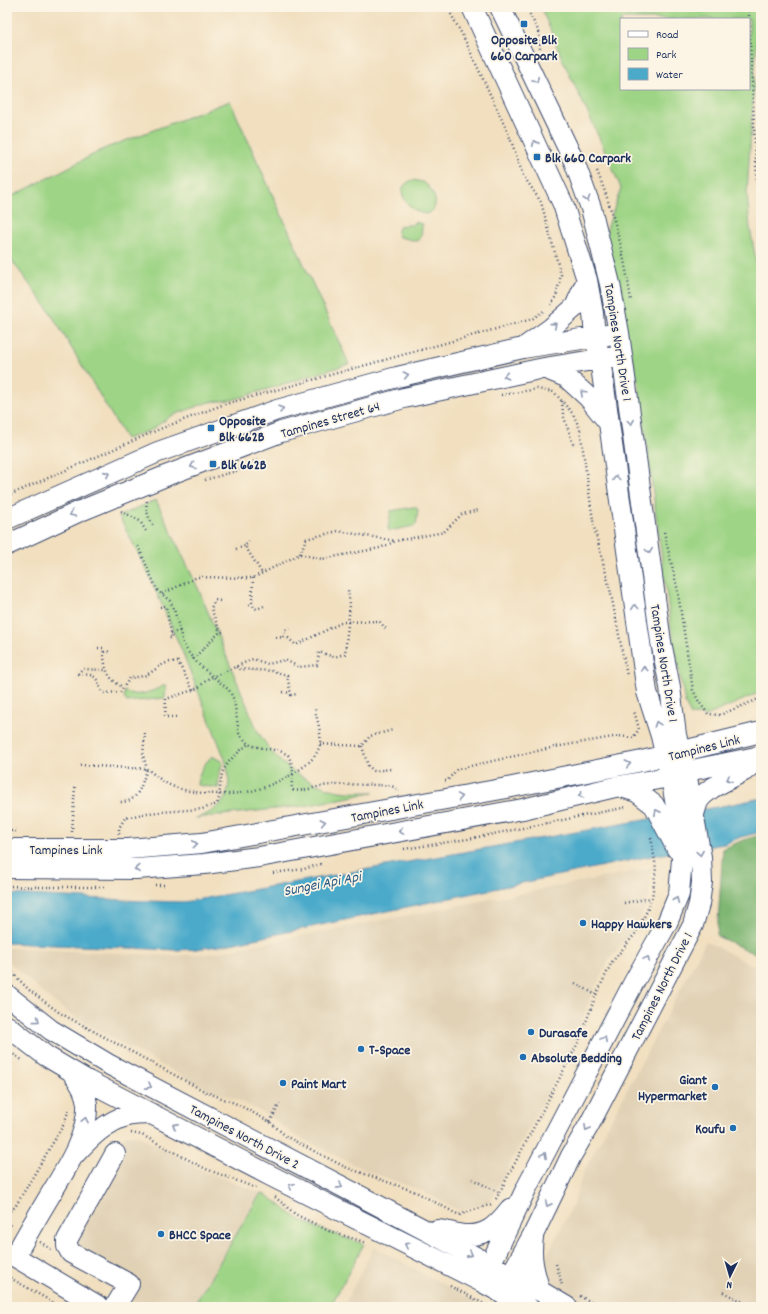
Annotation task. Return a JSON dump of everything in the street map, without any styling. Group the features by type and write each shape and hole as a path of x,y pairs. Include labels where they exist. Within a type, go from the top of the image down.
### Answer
{"street":[{"name":"Tampines North Drive 1","path":"472,7 563,204 587,280 595,337 600,359 646,692 661,736 673,754 678,774 694,814 701,857 702,882 700,904 693,925 589,1125 571,1156 534,1234 496,1300"},
{"name":"Tampines North Drive 1","path":"500,7 574,161 591,208 610,284 619,333 661,642 670,687 676,735 673,754"},
{"path":"523,348 550,329 575,307 587,280"},
{"name":"Tampines Street 64","path":"7,519 158,452 277,410 397,376 523,348 619,333"},
{"name":"Tampines Street 64","path":"7,544 128,491 281,432 404,398 544,368 622,356"},
{"path":"544,368 566,377 588,398 608,422"},
{"name":"Tampines Link","path":"7,849 128,849 156,848 202,843 507,788 673,754 761,732"},
{"path":"694,814 698,801 703,795 712,788 744,771 761,756"},
{"name":"Tampines Link","path":"7,868 136,869 204,864 267,855 523,809 619,786 761,756"},
{"name":"Tampines North Drive 1","path":"486,1274 526,1189 668,923 679,894 682,859 678,774"},
{"path":"619,786 637,792 654,805 682,859"},
{"path":"156,848 161,856 170,859 204,864"},
{"path":"660,936 666,947 677,955"},
{"name":"Tampines North Drive 2","path":"7,995 51,1030 108,1064 425,1230 486,1274 496,1300 528,1307"},
{"name":"Tampines North Drive 2","path":"7,1026 46,1056 152,1114 486,1274 511,1276 540,1291 571,1300"},
{"path":"70,1070 80,1082 87,1104 86,1118 73,1157"},
{"path":"100,1307 11,1254 73,1157 86,1142 116,1120 127,1116 152,1114"},
{"path":"115,1154 105,1187 67,1240 67,1246 71,1253 128,1284 115,1307"},
{"path":"425,1230 444,1230 466,1235 481,1234 490,1230 499,1223 526,1189"},
{"path":"534,1234 532,1250 533,1267 540,1291"}],"path":[{"path":"7,496 160,428 222,405 532,318 550,307 556,296 561,275 542,202 523,175 510,135 463,36 447,7"},
{"path":"749,7 749,18"},
{"path":"750,40 757,182 761,204"},
{"path":"500,396 538,389 554,392 573,414 580,429 594,527 610,589 622,652"},
{"path":"562,400 563,414 574,447"},
{"path":"203,480 236,471 262,458"},
{"path":"149,495 146,504 148,516 153,526"},
{"path":"123,507 117,509 140,521 147,533"},
{"path":"300,554 322,559 380,548 396,541 444,532 462,514 479,510"},
{"path":"162,594 197,577 253,578 300,554 306,539 338,530 396,541"},
{"path":"236,549 245,546 249,540"},
{"path":"138,546 157,590 170,601 174,609 184,643 193,659 229,690 235,704 239,734 248,744 252,746 280,751 288,755 292,762 293,773 291,787 293,790 299,792 325,785 346,785 387,786 394,787 399,791"},
{"path":"245,546 262,574"},
{"path":"253,578 252,602 254,608 257,609 264,606"},
{"path":"176,717 165,717 166,699 193,690 214,676 253,659 268,664 285,660 299,668 317,665 319,652 334,657 345,654 350,605 348,590"},
{"path":"193,659 222,632 211,608 215,600 220,601"},
{"path":"248,605 253,605"},
{"path":"160,607 166,606 172,638 168,638"},
{"path":"276,637 288,638 296,645 344,622 379,621 386,630"},
{"path":"283,637 285,630 290,628"},
{"path":"171,633 180,631"},
{"path":"98,648 103,648 106,670 115,683 123,687"},
{"path":"104,652 112,650"},
{"path":"106,670 82,669 78,674 93,675 96,677 102,692 120,692 130,678 145,676 161,665 178,662 193,690"},
{"path":"236,666 240,669 273,671 287,676 291,695 297,694"},
{"path":"283,692 291,692"},
{"path":"708,714 720,715 761,698"},
{"path":"80,765 147,769 167,784 193,792 221,794 255,791 293,773 307,764 314,757 320,744 315,709"},
{"path":"440,782 447,781 457,769 556,747 619,736 633,738 639,729 635,715"},
{"path":"362,746 370,736 393,730"},
{"path":"119,802 126,802 134,799 140,789 147,769 143,755 145,733"},
{"path":"126,834 119,834 119,828 125,818 147,813 202,809 217,804 221,794 221,777 224,767 248,744"},
{"path":"320,744 362,746"},
{"path":"362,746 368,766 374,771 391,768"},
{"path":"65,832 72,832 75,786"},
{"path":"392,793 406,790"},
{"path":"397,850 468,839 631,807"},
{"path":"7,831 20,831"},
{"path":"7,967 30,990 60,1013 206,1092 236,1104 270,1122 287,1137 345,1167 416,1192 459,1215 491,1205 500,1193 578,1043 596,996 612,962 635,934 647,911 652,898 656,868 651,836"},
{"path":"267,873 304,869 323,863"},
{"path":"153,886 168,884"},
{"path":"7,886 108,886"},
{"path":"624,903 652,898"},
{"path":"575,983 596,996"},
{"path":"7,1050 25,1062"},
{"path":"270,1122 281,1101"},
{"path":"7,1213 14,1207 64,1124 70,1104"},
{"path":"126,1133 131,1132 142,1135 206,1169 258,1189"},
{"path":"472,1179 500,1193"},
{"path":"273,1196 295,1214 329,1231 369,1244"},
{"path":"556,1264 562,1286"},
{"path":"7,1276 61,1307"},
{"path":"446,1284 496,1300"},
{"path":"724,1292 743,1302"},
{"path":"571,1300 600,1307"}],"shaded area":[{"name":"T-Space","path":"652,868 649,895 644,910 633,930 609,960 591,995 576,1039 490,1202 460,1211 422,1191 365,1170 293,1134 271,1117 238,1100 207,1089 104,1034 73,1016 43,993 7,960 7,948 175,956 213,953"},
{"path":"706,941 761,970 761,1307 520,1307 572,1207 584,1171"},
{"path":"137,1135 206,1172 261,1193 193,1307 143,1307 63,1260 57,1235 110,1146 122,1137"},
{"path":"374,1247 486,1307 343,1307"}],"green space":[{"path":"541,7 759,7 747,193 750,228 761,289 761,692 706,716 691,715 685,703 671,628 639,386 603,241 621,188 563,61"},
{"path":"230,101 349,364 232,400 209,402 171,416 151,430 126,439 50,312 7,254 7,199 106,148"},
{"path":"413,180 423,182 432,192 435,206 429,213 424,214 418,212 406,202 403,196 402,190 405,184"},
{"path":"415,222 423,224 421,235 417,241 399,237 397,232 400,226 412,225"},
{"path":"156,500 198,588 258,732 270,750 284,764 310,781 330,789 343,792 374,792 310,805 196,818 207,814 222,803 228,788 228,770 182,651 148,573 119,516"},
{"path":"416,507 418,510 416,525 389,531 388,528 391,511"},
{"path":"166,686 165,698 127,702 124,698 125,691 139,694 149,692"},
{"path":"212,756 223,762 219,775 218,788 197,785 202,769"},
{"path":"761,835 761,957 717,936 723,849 743,840"},
{"path":"261,1193 302,1221 328,1232 364,1244 330,1307 193,1307"}],"water":[{"name":"Sungei Api Api","path":"761,798 761,832 741,837 724,844 651,856 225,945 176,950 7,943 7,894 184,902"}],"place":[{"name":"Opposite Blk 660 Carpark","path":"524,24"},
{"name":"Blk 660 Carpark","path":"537,157"},
{"name":"Opposite Blk 662B","path":"211,428"},
{"name":"Blk 662B","path":"213,464"},
{"name":"Happy Hawkers","path":"583,923"},
{"name":"Durasafe","path":"531,1032"},
{"name":"T-Space","path":"361,1049"},
{"name":"Absolute Bedding","path":"523,1057"},
{"name":"Paint Mart","path":"283,1083"},
{"name":"Giant Hypermarket","path":"715,1087"},
{"name":"Koufu","path":"733,1128"},
{"name":"BHCC Space","path":"161,1234"}]}
